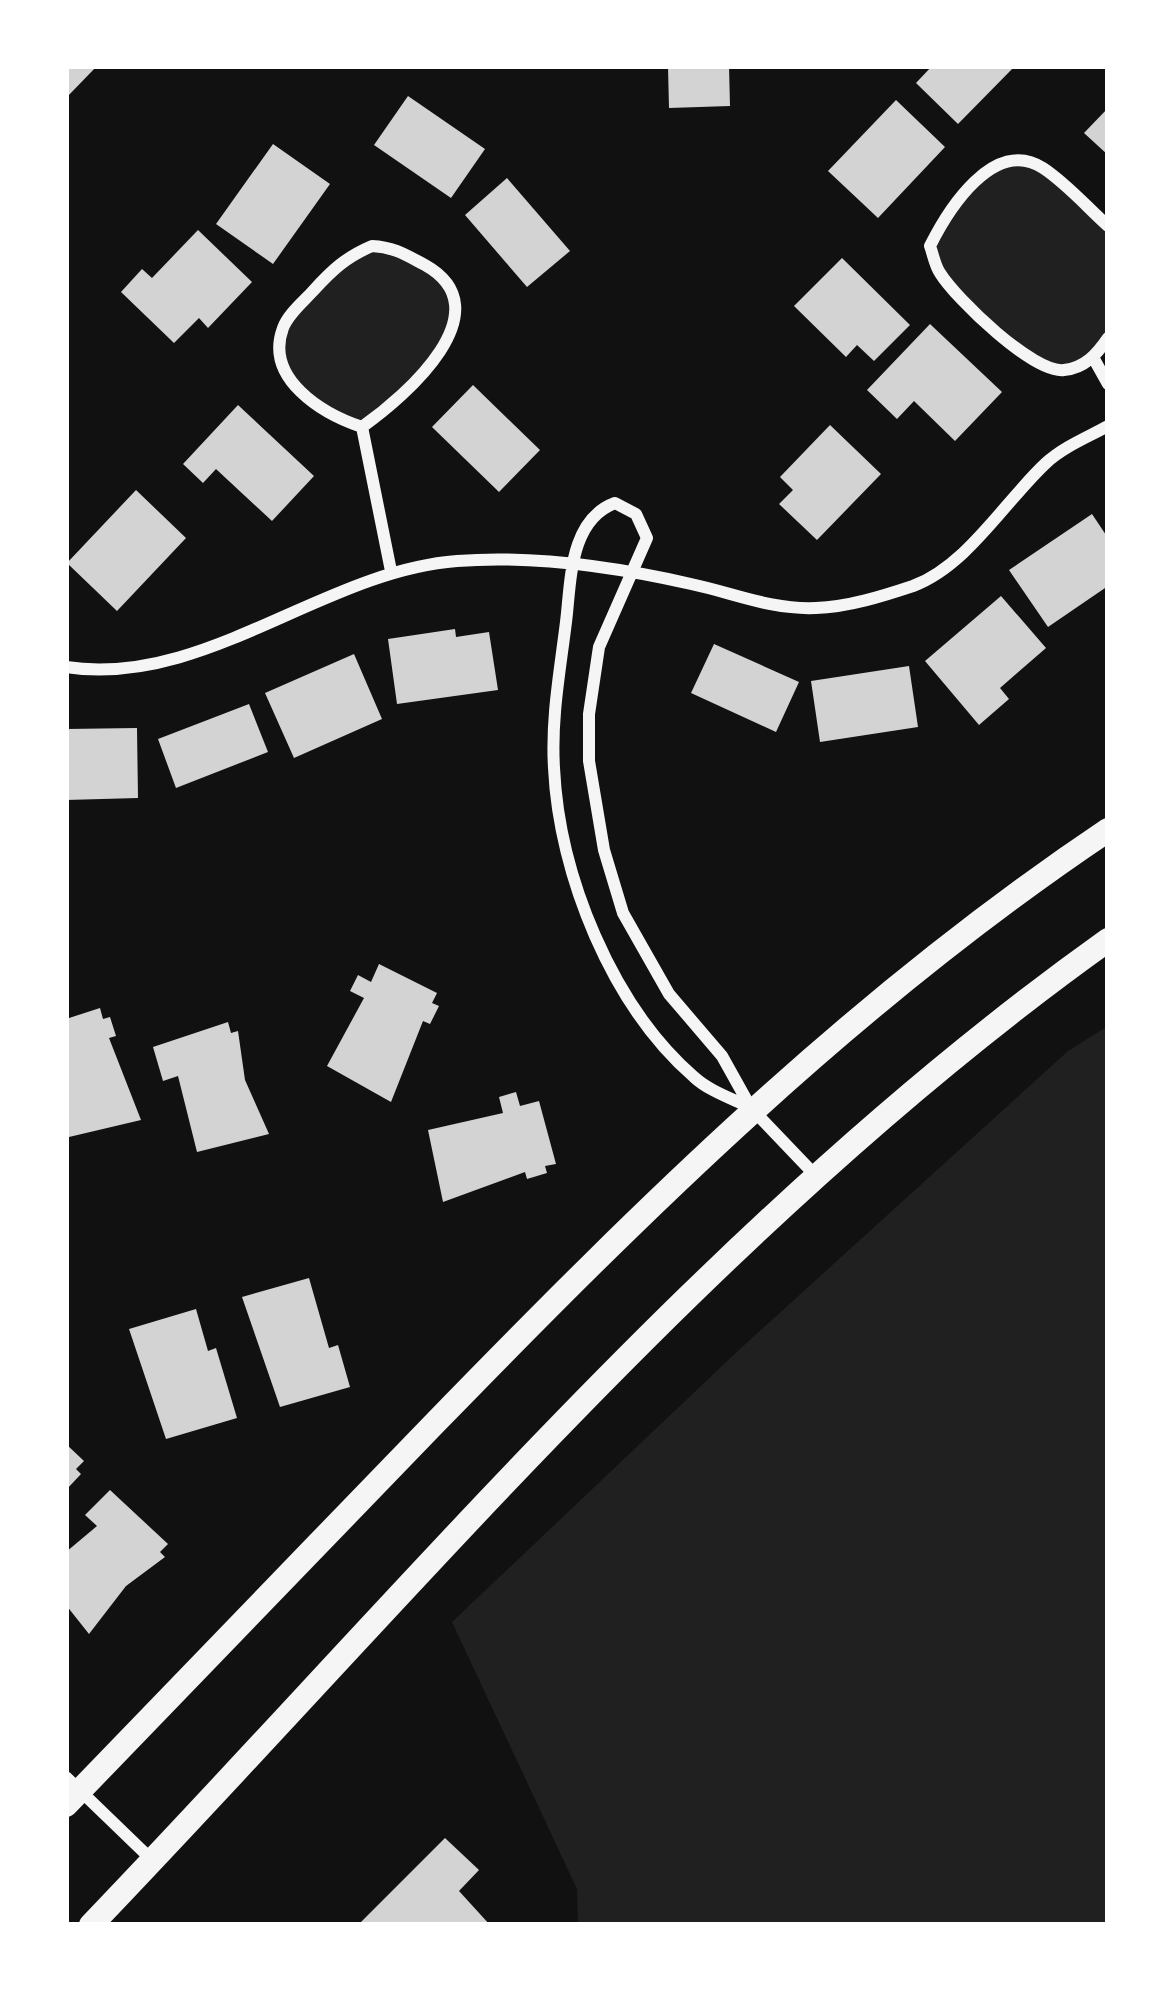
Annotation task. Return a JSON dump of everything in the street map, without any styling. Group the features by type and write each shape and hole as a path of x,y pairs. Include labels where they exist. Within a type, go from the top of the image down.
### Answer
{"main road":[{"path":"71,1791 585,1269 751,1108 1020,888 1108,830"},
{"path":"92,1925 583,1403 816,1176 1014,1010 1108,940"}],"street":[{"path":"1108,226 1042,167 1021,159 994,167 967,190 930,246 940,273 989,326 1043,368 1064,370 1094,359 1108,338"},
{"path":"372,246 393,247 439,273 457,314 450,340 362,427 330,416 285,372 282,330 344,258 372,246"},
{"path":"1094,359 1108,384"},
{"path":"66,667 167,661 391,571 515,558 632,572 758,604 816,608 919,584 964,550 1051,458 1108,426"},
{"path":"362,427 391,571"},
{"path":"751,1108 697,1080 642,1015 595,930 567,846 559,809 554,708 572,567 580,536 603,508 615,503 636,514 646,527 647,538 599,647 589,714 604,850 623,913 669,994 722,1056 751,1108 816,1176"},
{"path":"71,1791 152,1861"}],"shaded area":[{"path":"1021,159 1042,167 1108,226 1108,338 1094,359 1043,368 940,273 930,246 967,193 992,172"},
{"path":"393,247 451,292 450,340 362,427 306,396 280,350 289,317 344,258"},
{"path":"1108,1026 1108,1925 578,1925 577,1889 452,1622 741,1348 1068,1051"}],"building":[{"path":"66,66 97,66 66,98"},
{"path":"729,66 730,106 669,108 668,67"},
{"path":"932,66 1015,66 958,124 916,83"},
{"path":"408,96 485,149 451,198 374,145"},
{"path":"896,100 945,147 878,218 828,171"},
{"path":"1108,108 1108,155 1084,133"},
{"path":"273,144 330,184 273,264 216,224"},
{"path":"507,178 570,251 527,287 465,215"},
{"path":"198,230 252,282 208,328 199,318 174,343 121,292 142,269 152,278"},
{"path":"842,258 910,325 874,361 857,345 846,357 794,306"},
{"path":"930,324 1002,392 955,441 914,401 897,419 867,390"},
{"path":"473,385 540,450 499,492 432,427"},
{"path":"238,405 314,476 272,521 216,469 203,483 183,464"},
{"path":"830,425 881,474 817,540 779,504 793,490 780,477"},
{"path":"136,490 186,538 117,611 67,563"},
{"path":"1092,514 1108,538 1108,586 1048,627 1009,570"},
{"path":"1001,596 1046,648 1000,688 1009,699 979,725 925,661"},
{"path":"455,629 456,637 489,632 498,690 397,704 388,639"},
{"path":"714,644 799,682 776,732 691,693"},
{"path":"354,654 382,719 294,758 265,693"},
{"path":"909,666 918,727 820,742 811,681"},
{"path":"249,704 268,752 176,788 158,739"},
{"path":"137,728 138,798 66,800 66,729"},
{"path":"379,964 437,993 432,1003 439,1006 430,1024 423,1021 391,1102 327,1066 364,998 350,991 358,975 371,982"},
{"path":"100,1008 103,1019 110,1017 116,1036 109,1038 141,1120 69,1137 66,1019"},
{"path":"228,1022 231,1033 238,1031 245,1080 269,1134 197,1152 178,1076 163,1081 153,1047"},
{"path":"516,1092 520,1106 539,1101 556,1164 545,1166 547,1173 527,1179 525,1172 443,1202 428,1130 503,1113 499,1097"},
{"path":"309,1278 329,1348 338,1345 350,1387 280,1407 242,1297"},
{"path":"196,1309 208,1351 216,1348 237,1418 166,1439 129,1329"},
{"path":"66,1444 84,1461 76,1469 81,1474 66,1490"},
{"path":"110,1490 168,1544 160,1552 165,1557 126,1586 89,1634 66,1605 66,1552 97,1526 85,1515"},
{"path":"445,1838 479,1870 459,1891 490,1925 358,1925"}]}
